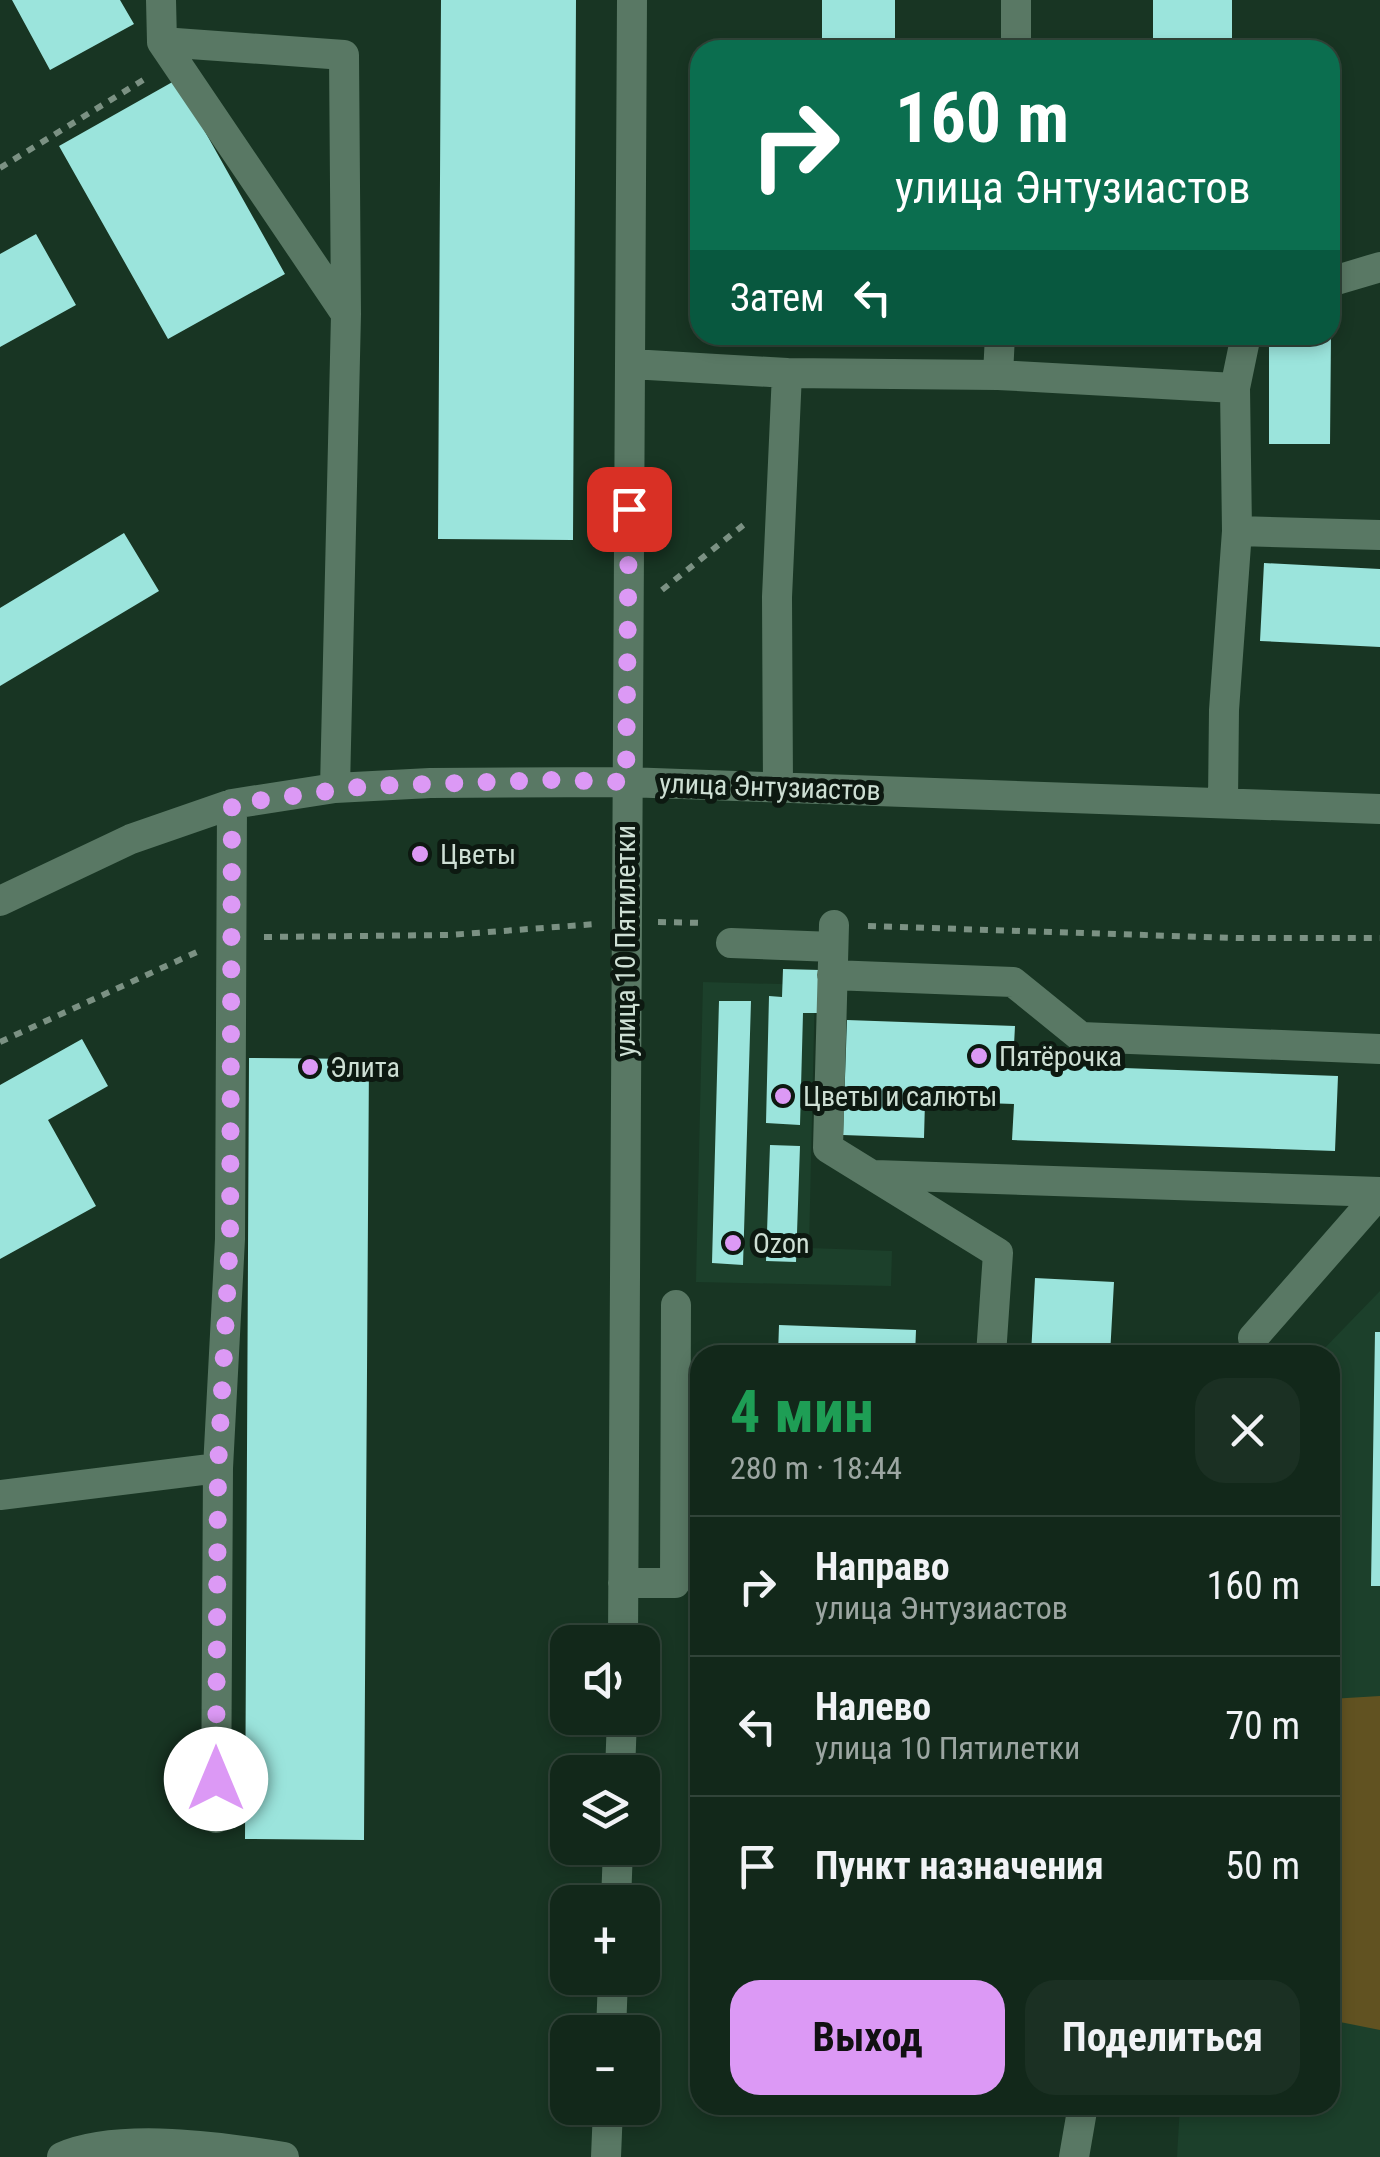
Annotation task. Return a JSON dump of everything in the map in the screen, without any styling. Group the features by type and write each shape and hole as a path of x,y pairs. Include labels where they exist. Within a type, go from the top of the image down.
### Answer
{"street":[{"path":"161,0 168,52 346,314"},
{"name":"улица 10 Пятилетки","path":"623,1625 632,0"},
{"path":"1016,0 1016,40"},
{"path":"168,52 344,55 346,314 335,788"},
{"path":"1340,279 1380,267"},
{"path":"998,375 1000,345"},
{"path":"1223,801 1224,710 1237,531 1235,388 1244,345"},
{"path":"631,364 787,373 998,375 1235,388"},
{"path":"778,788 777,597 787,373"},
{"path":"1237,531 1380,535"},
{"name":"улица Энтузиастов","path":"0,901 131,839 232,804 335,788 430,783 626,782 1380,809"},
{"path":"216,1818 218,1468 230,1238 232,804"},
{"path":"722,933 1012,982 1081,1037 1380,1049"},
{"path":"833,949 828,1148 998,1253 992,1345"},
{"path":"872,1175 1380,1192"},
{"path":"1253,1338 1380,1192"},
{"path":"623,1583 675,1583 676,1305"},
{"path":"0,1496 218,1468"},
{"path":"1074,2157 1082,2115"},
{"path":"606,2157 607,2125"},
{"path":"62,2157 74,2152 144,2144 217,2146 284,2157"}],"path":[{"path":"0,168 168,52"},
{"path":"628,618 782,494"},
{"path":"0,1042 230,937 449,935 625,922 722,933"},
{"path":"833,949 1380,938"}],"shaded area":[{"path":"703,982 815,985 809,1248 892,1251 891,1286 696,1282"},
{"path":"1380,1291 1380,2157 1177,2157 1179,2115 1340,2115 1340,1345 1328,1345"},
{"path":"1380,1696 1380,2030 1340,2022 1340,1698"}],"building":[{"path":"12,0 120,0 134,24 50,70"},
{"path":"441,0 576,0 573,540 438,539"},
{"path":"822,0 895,0 895,40 822,40"},
{"path":"1153,0 1232,0 1232,40 1153,40"},
{"path":"176,80 285,274 168,339 59,146"},
{"path":"36,234 76,305 0,347 0,254"},
{"path":"1269,345 1331,345 1330,444 1269,444"},
{"path":"124,533 159,591 0,686 0,608"},
{"path":"1264,563 1380,569 1380,647 1260,641"},
{"path":"783,969 820,970 819,1013 803,1013 800,1125 766,1123 769,996 782,997"},
{"path":"719,1001 751,1001 743,1265 712,1263"},
{"path":"847,1020 1015,1026 1013,1064 1338,1076 1335,1151 1012,1140 1014,1104 925,1101 924,1138 843,1135"},
{"path":"82,1039 108,1086 48,1120 96,1206 0,1259 0,1085"},
{"path":"249,1058 369,1059 364,1840 245,1839"},
{"path":"770,1145 800,1146 796,1262 766,1261"},
{"path":"1035,1278 1114,1282 1111,1345 1032,1345"},
{"path":"779,1325 916,1330 915,1345 778,1345"},
{"path":"1375,1332 1380,1332 1380,1586 1371,1586"}],"place":[{"name":"Цветы","path":"420,854"},
{"name":"Пятёрочка","path":"979,1056"},
{"name":"Элита","path":"310,1067"},
{"name":"Цветы и салюты","path":"783,1096"},
{"name":"Ozon","path":"733,1243"}],"route":[{"path":"216,1779 218,1468 230,1238 232,804 367,786 551,780 626,782 629,509"}]}
